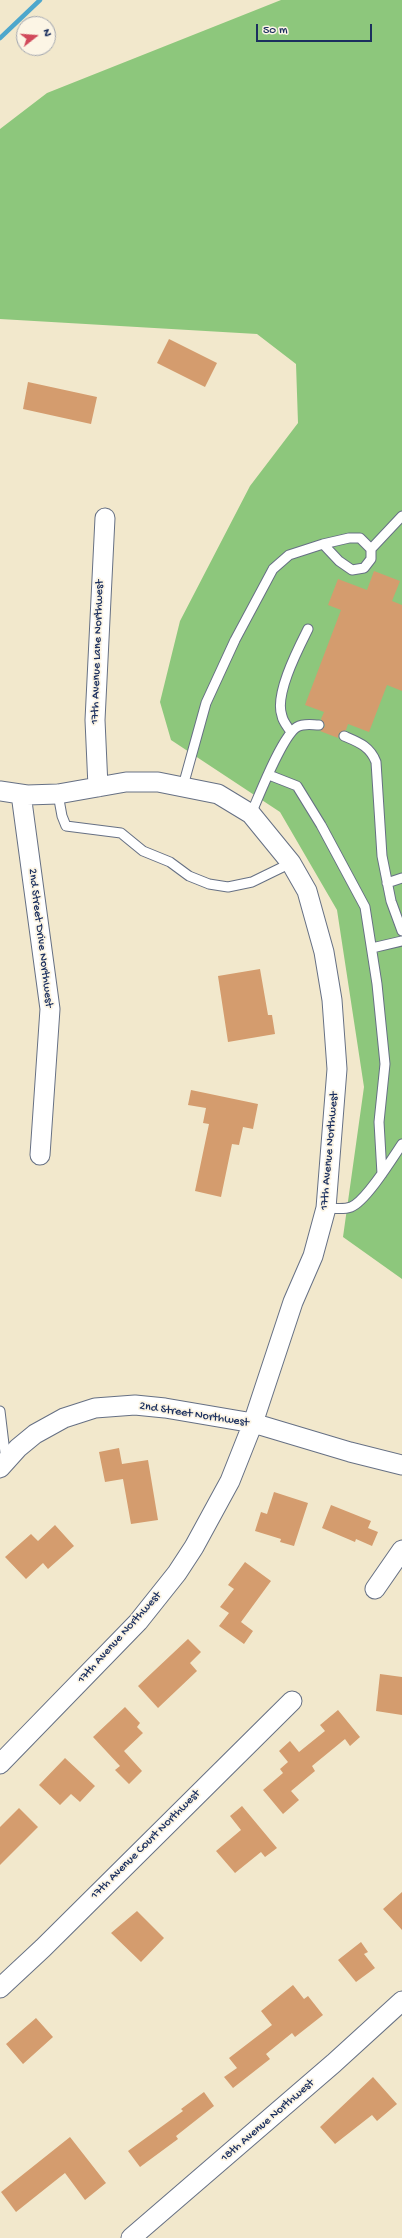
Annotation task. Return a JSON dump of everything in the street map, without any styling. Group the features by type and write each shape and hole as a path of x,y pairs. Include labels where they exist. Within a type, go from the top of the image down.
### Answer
{"street":[{"name":"17th Avenue Lane Northwest","path":"98,787 95,720 105,518"},
{"name":"17th Avenue Northwest","path":"0,791 20,794 58,794 134,782 158,782 218,794 251,814 291,863 307,890 316,918 324,952 334,1014 337,1069 326,1208 313,1256 293,1302 253,1424 230,1481 211,1520 177,1573 138,1622 0,1764"},
{"name":"2nd Street Drive Northwest","path":"20,794 50,1009 40,1155"},
{"name":"2nd Street Northwest","path":"3,1464 18,1448 44,1428 74,1414 100,1407 135,1405 165,1408 253,1424 350,1452 402,1465"},
{"path":"375,1589 402,1550"},
{"name":"17th Avenue Court Northwest","path":"0,1988 43,1948 292,1701"},
{"name":"18th Avenue Northwest","path":"132,2238 328,2068 402,2001"}],"lane":[{"path":"323,544 339,561 352,570 364,568 371,559 371,549 402,516"},
{"path":"183,786 206,703 235,640 273,569 289,555 323,544 350,538 360,538 371,549"},
{"path":"292,732 281,716 282,697 285,680 308,629"},
{"path":"251,814 286,738 292,732 305,724 319,725"},
{"path":"344,736 363,744 373,755 376,762 382,856 387,882 402,931"},
{"path":"269,775 297,786 321,825 365,907 377,984 385,1064 379,1122 382,1174"},
{"path":"58,794 62,816 66,826 121,832 143,851 170,862 189,876 209,884 228,887 252,882 291,863"},
{"path":"387,882 402,878"},
{"path":"372,948 402,941"},
{"path":"326,1208 344,1209 356,1205 382,1174 402,1144"},
{"path":"0,1411 3,1464"}],"green space":[{"path":"281,0 402,0 402,1279 343,1237 364,1087 337,910 280,812 171,740 160,702 180,621 250,486 298,423 296,364 257,334 0,319 0,129 47,93"}],"building":[{"path":"169,339 217,363 205,387 157,363"},
{"path":"28,382 97,397 91,424 23,409"},
{"path":"374,571 400,581 392,601 402,605 402,691 387,685 369,732 348,724 346,730 339,733 338,738 320,731 325,726 321,719 324,712 305,705 341,610 328,605 338,579 367,590"},
{"path":"260,969 268,1015 272,1015 275,1034 228,1042 218,976"},
{"path":"191,1090 258,1104 253,1129 243,1127 239,1145 232,1144 221,1197 195,1191 209,1124 203,1123 206,1108 188,1105"},
{"path":"119,1448 122,1464 148,1460 158,1520 131,1524 123,1479 105,1482 99,1452"},
{"path":"274,1492 308,1503 294,1546 280,1542 281,1539 255,1531 261,1512 267,1514"},
{"path":"331,1505 371,1521 368,1528 378,1532 372,1546 356,1539 355,1542 322,1528"},
{"path":"55,1525 74,1546 48,1569 43,1563 26,1579 5,1557 31,1534 38,1541"},
{"path":"245,1562 271,1581 241,1622 253,1631 244,1644 219,1626 229,1613 220,1607 234,1589 228,1585"},
{"path":"188,1639 201,1652 190,1663 197,1671 158,1708 138,1686"},
{"path":"380,1674 402,1677 402,1715 376,1711"},
{"path":"125,1707 140,1723 137,1727 143,1733 124,1751 142,1771 129,1784 115,1770 120,1766 93,1737"},
{"path":"338,1710 360,1737 350,1746 345,1739 312,1766 315,1771 291,1791 299,1800 283,1814 263,1790 283,1773 280,1769 288,1762 279,1751 290,1741 299,1752 325,1731 320,1725"},
{"path":"65,1758 95,1786 80,1802 71,1794 60,1805 39,1785"},
{"path":"242,1806 277,1848 265,1857 261,1852 235,1873 216,1851 241,1830 230,1816"},
{"path":"19,1808 38,1827 0,1865 0,1827"},
{"path":"402,1892 402,1930 383,1909"},
{"path":"137,1911 164,1938 141,1962 111,1933"},
{"path":"361,1942 368,1952 364,1954 375,1968 356,1982 338,1960"},
{"path":"293,1985 304,1999 308,1996 323,2015 295,2037 292,2033 266,2054 270,2059 233,2088 224,2077 237,2068 229,2058 272,2025 261,2011"},
{"path":"36,2018 53,2037 23,2064 6,2044"},
{"path":"373,2077 397,2104 377,2121 372,2115 335,2144 320,2127"},
{"path":"204,2092 214,2106 176,2136 178,2139 140,2167 128,2151 183,2111 181,2109"},
{"path":"70,2137 106,2183 85,2200 65,2173 16,2212 1,2192"}],"waterway":[{"path":"0,38 40,0"}]}
